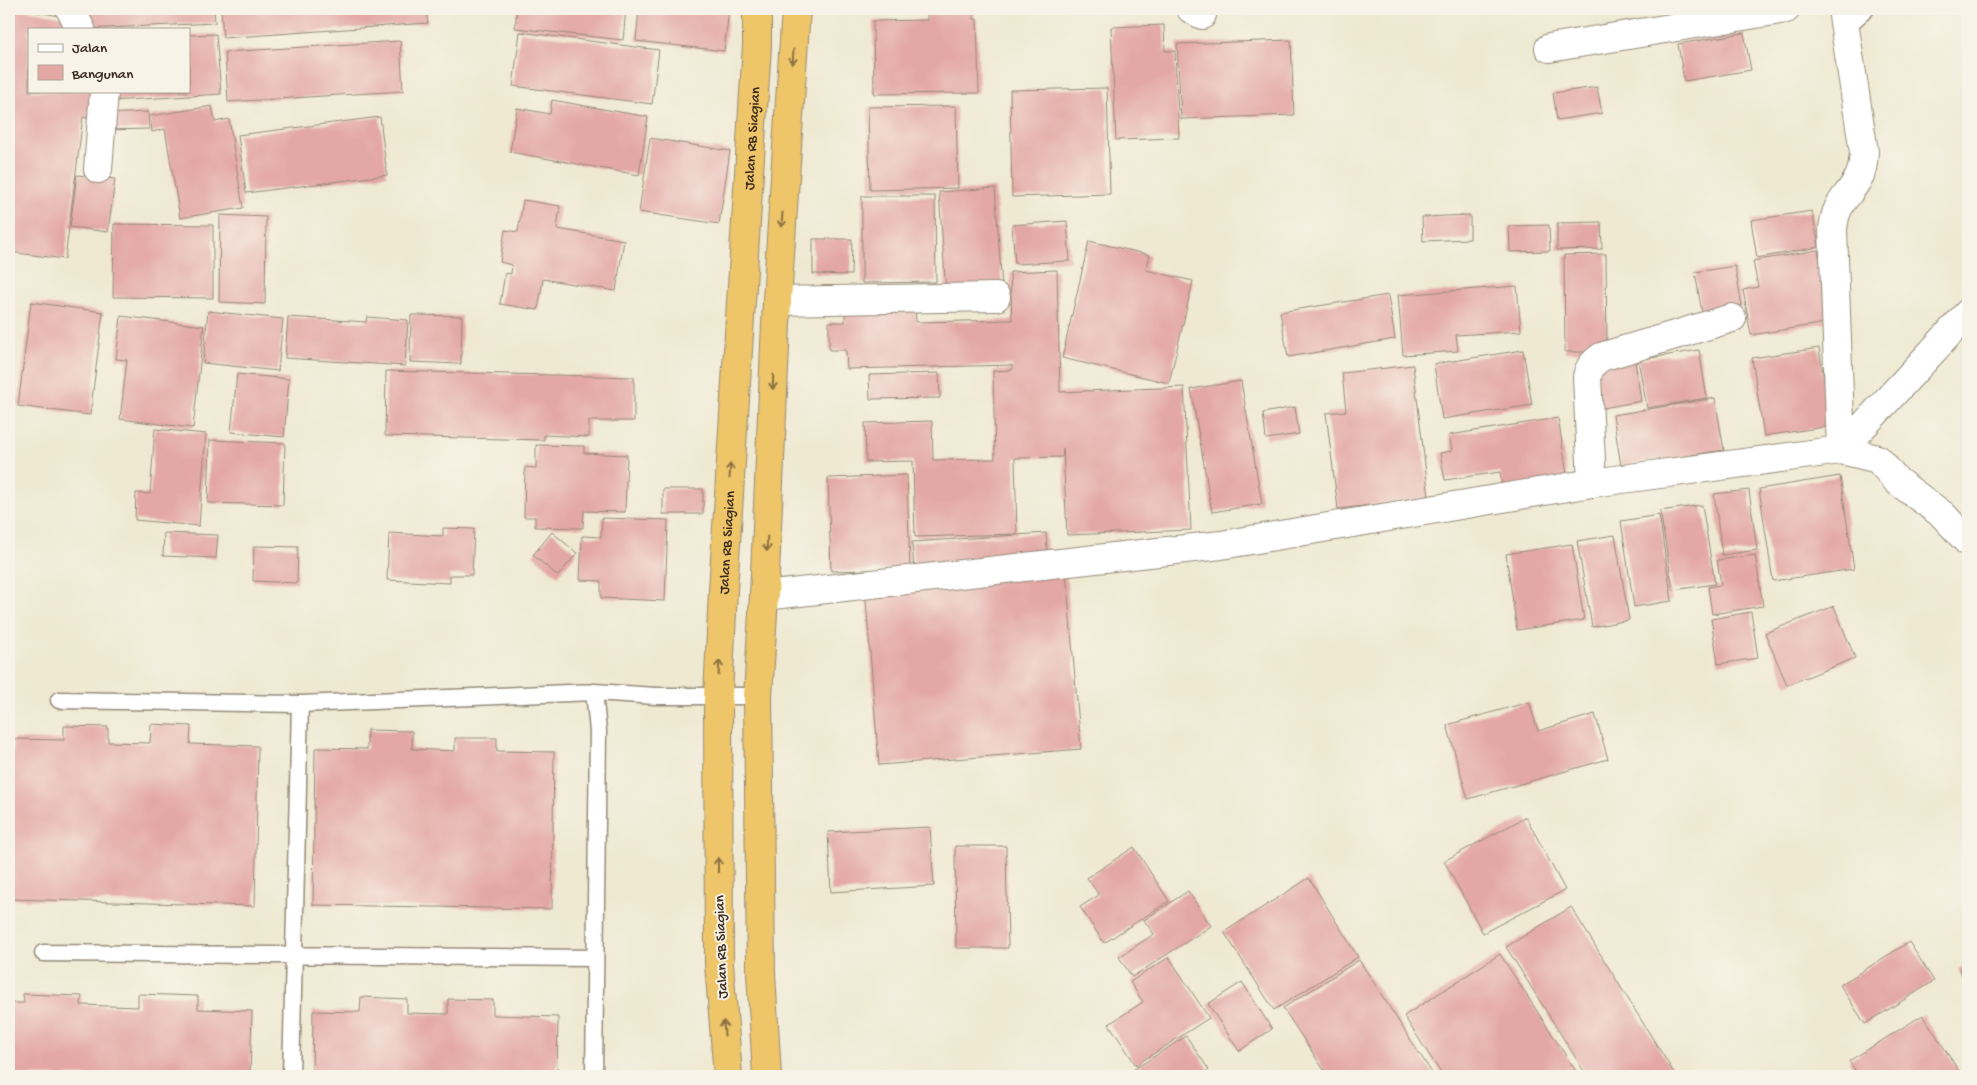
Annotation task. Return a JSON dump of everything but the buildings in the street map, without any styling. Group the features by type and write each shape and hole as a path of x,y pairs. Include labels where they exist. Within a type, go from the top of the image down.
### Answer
{"highway":[{"name":"Jalan RB Siagian","path":"728,1076 719,964 718,696 722,591 758,44 756,9"},
{"path":"767,1076 761,973 758,696 777,301 796,9"}],"street":[{"path":"70,9 80,28"},
{"path":"1549,48 1786,9"},
{"path":"1841,450 1833,230 1839,204 1859,178 1864,152 1843,19"},
{"path":"98,169 104,92"},
{"path":"777,301 996,296"},
{"path":"1841,450 1968,314"},
{"path":"1592,482 1587,376 1588,370 1593,363 1601,357 1732,318"},
{"path":"764,596 1221,545 1592,482 1841,450 1878,459 1897,481 1944,515 1968,542"}],"lane":[{"path":"1843,19 1866,9"},
{"path":"594,692 598,731 594,1076"},
{"path":"58,700 300,704 594,692 656,696 758,696"},
{"path":"291,1076 300,704"},
{"path":"43,953 595,958"}]}
